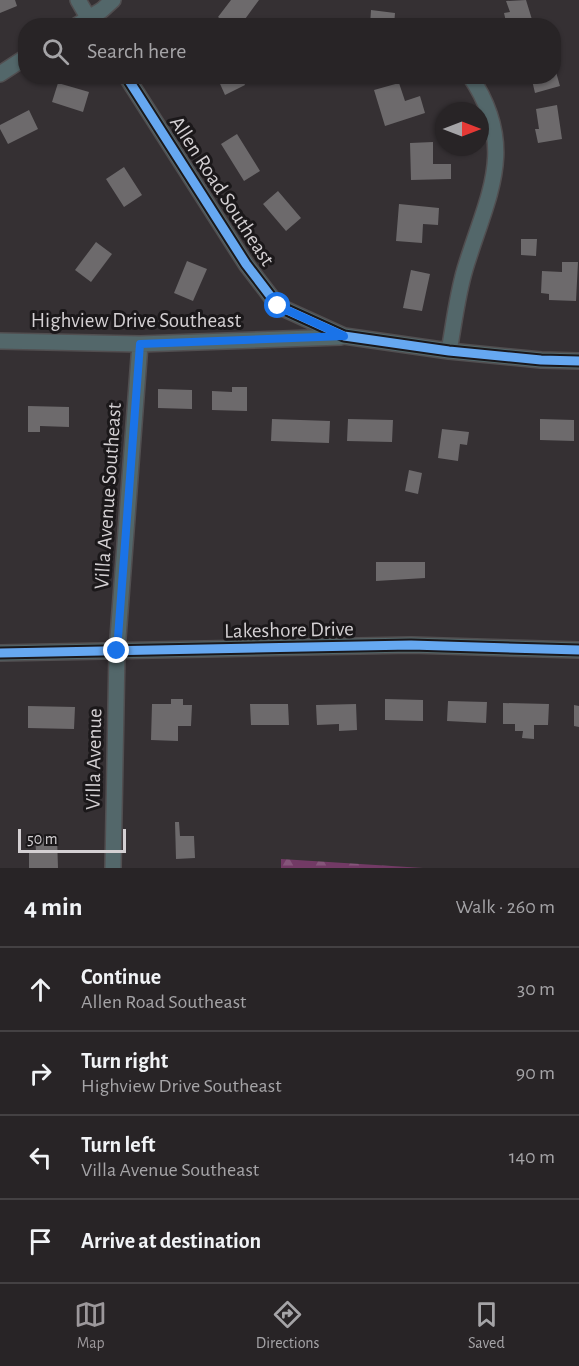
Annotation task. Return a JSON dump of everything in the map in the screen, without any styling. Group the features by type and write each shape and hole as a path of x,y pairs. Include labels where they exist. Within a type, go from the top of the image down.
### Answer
{"street":[{"path":"78,0 84,18"},
{"path":"92,18 113,0"},
{"path":"0,74 18,62"},
{"name":"Allen Road Southeast","path":"131,84 246,264 278,306 344,336 449,351 542,360 579,361"},
{"path":"449,351 460,286 489,200 496,164 492,118 475,84"},
{"name":"Highview Drive Southeast","path":"0,341 140,344 344,336"},
{"name":"Villa Avenue Southeast","path":"117,651 140,344"},
{"name":"Lakeshore Drive","path":"0,653 411,645 579,650"},
{"name":"Villa Avenue","path":"113,868 117,651"}],"green space":[{"path":"281,859 423,868 281,868"}],"building":[{"path":"0,0 15,0 17,6 0,13"},
{"path":"231,0 259,0 246,18 218,17"},
{"path":"526,0 532,18 505,18 504,13 510,12 506,1"},
{"path":"371,10 395,13 395,18 370,18"},
{"path":"58,84 89,92 83,112 52,102"},
{"path":"220,84 245,84 245,85 225,95"},
{"path":"399,84 405,101 420,96 425,113 385,126 374,90"},
{"path":"533,84 559,84 560,86 535,93"},
{"path":"557,105 562,139 538,143 535,129 539,129 536,109"},
{"path":"29,110 38,129 8,144 0,125"},
{"path":"237,134 260,171 244,181 221,144"},
{"path":"433,142 433,164 451,164 451,179 411,180 410,143"},
{"path":"124,167 142,195 124,207 106,179"},
{"path":"278,191 301,218 286,231 263,204"},
{"path":"399,204 439,208 438,225 423,224 422,243 396,241"},
{"path":"521,239 537,239 536,256 521,255"},
{"path":"96,242 112,254 91,282 75,270"},
{"path":"187,261 207,269 193,301 174,293"},
{"path":"562,262 578,262 576,301 549,300 549,294 541,293 542,271 562,272"},
{"path":"411,270 430,274 422,311 403,308"},
{"path":"232,387 247,387 247,411 212,410 212,391 232,392"},
{"path":"158,389 192,390 192,409 158,408"},
{"path":"28,406 69,407 69,427 40,426 40,432 28,432"},
{"path":"272,419 330,421 329,443 271,441"},
{"path":"348,419 393,420 392,442 347,441"},
{"path":"540,419 574,420 574,441 540,440"},
{"path":"442,429 469,432 467,445 460,444 458,461 438,458"},
{"path":"409,470 422,473 418,494 405,491"},
{"path":"376,562 425,562 425,578 376,581"},
{"path":"171,699 183,699 183,705 192,705 191,726 178,726 178,741 151,740 152,704 171,704"},
{"path":"385,699 423,700 423,721 385,720"},
{"path":"448,701 487,702 486,723 447,721"},
{"path":"503,703 549,704 548,725 534,725 534,739 522,738 523,731 515,731 515,724 503,724"},
{"path":"250,704 288,704 289,725 251,725"},
{"path":"356,704 357,730 339,731 339,724 317,725 316,705"},
{"path":"574,705 579,706 579,727 574,726"},
{"path":"28,706 75,707 74,729 28,728"},
{"path":"175,822 179,822 180,836 194,836 195,858 176,859"},
{"path":"57,837 58,868 29,868 29,851 36,851 35,838"}],"cycle path":[{"path":"131,84 246,264 278,306 344,336 449,351 541,360 579,361"},
{"path":"0,653 411,645 579,650"}],"route":[{"path":"117,651 140,344 344,336 278,306"}]}
